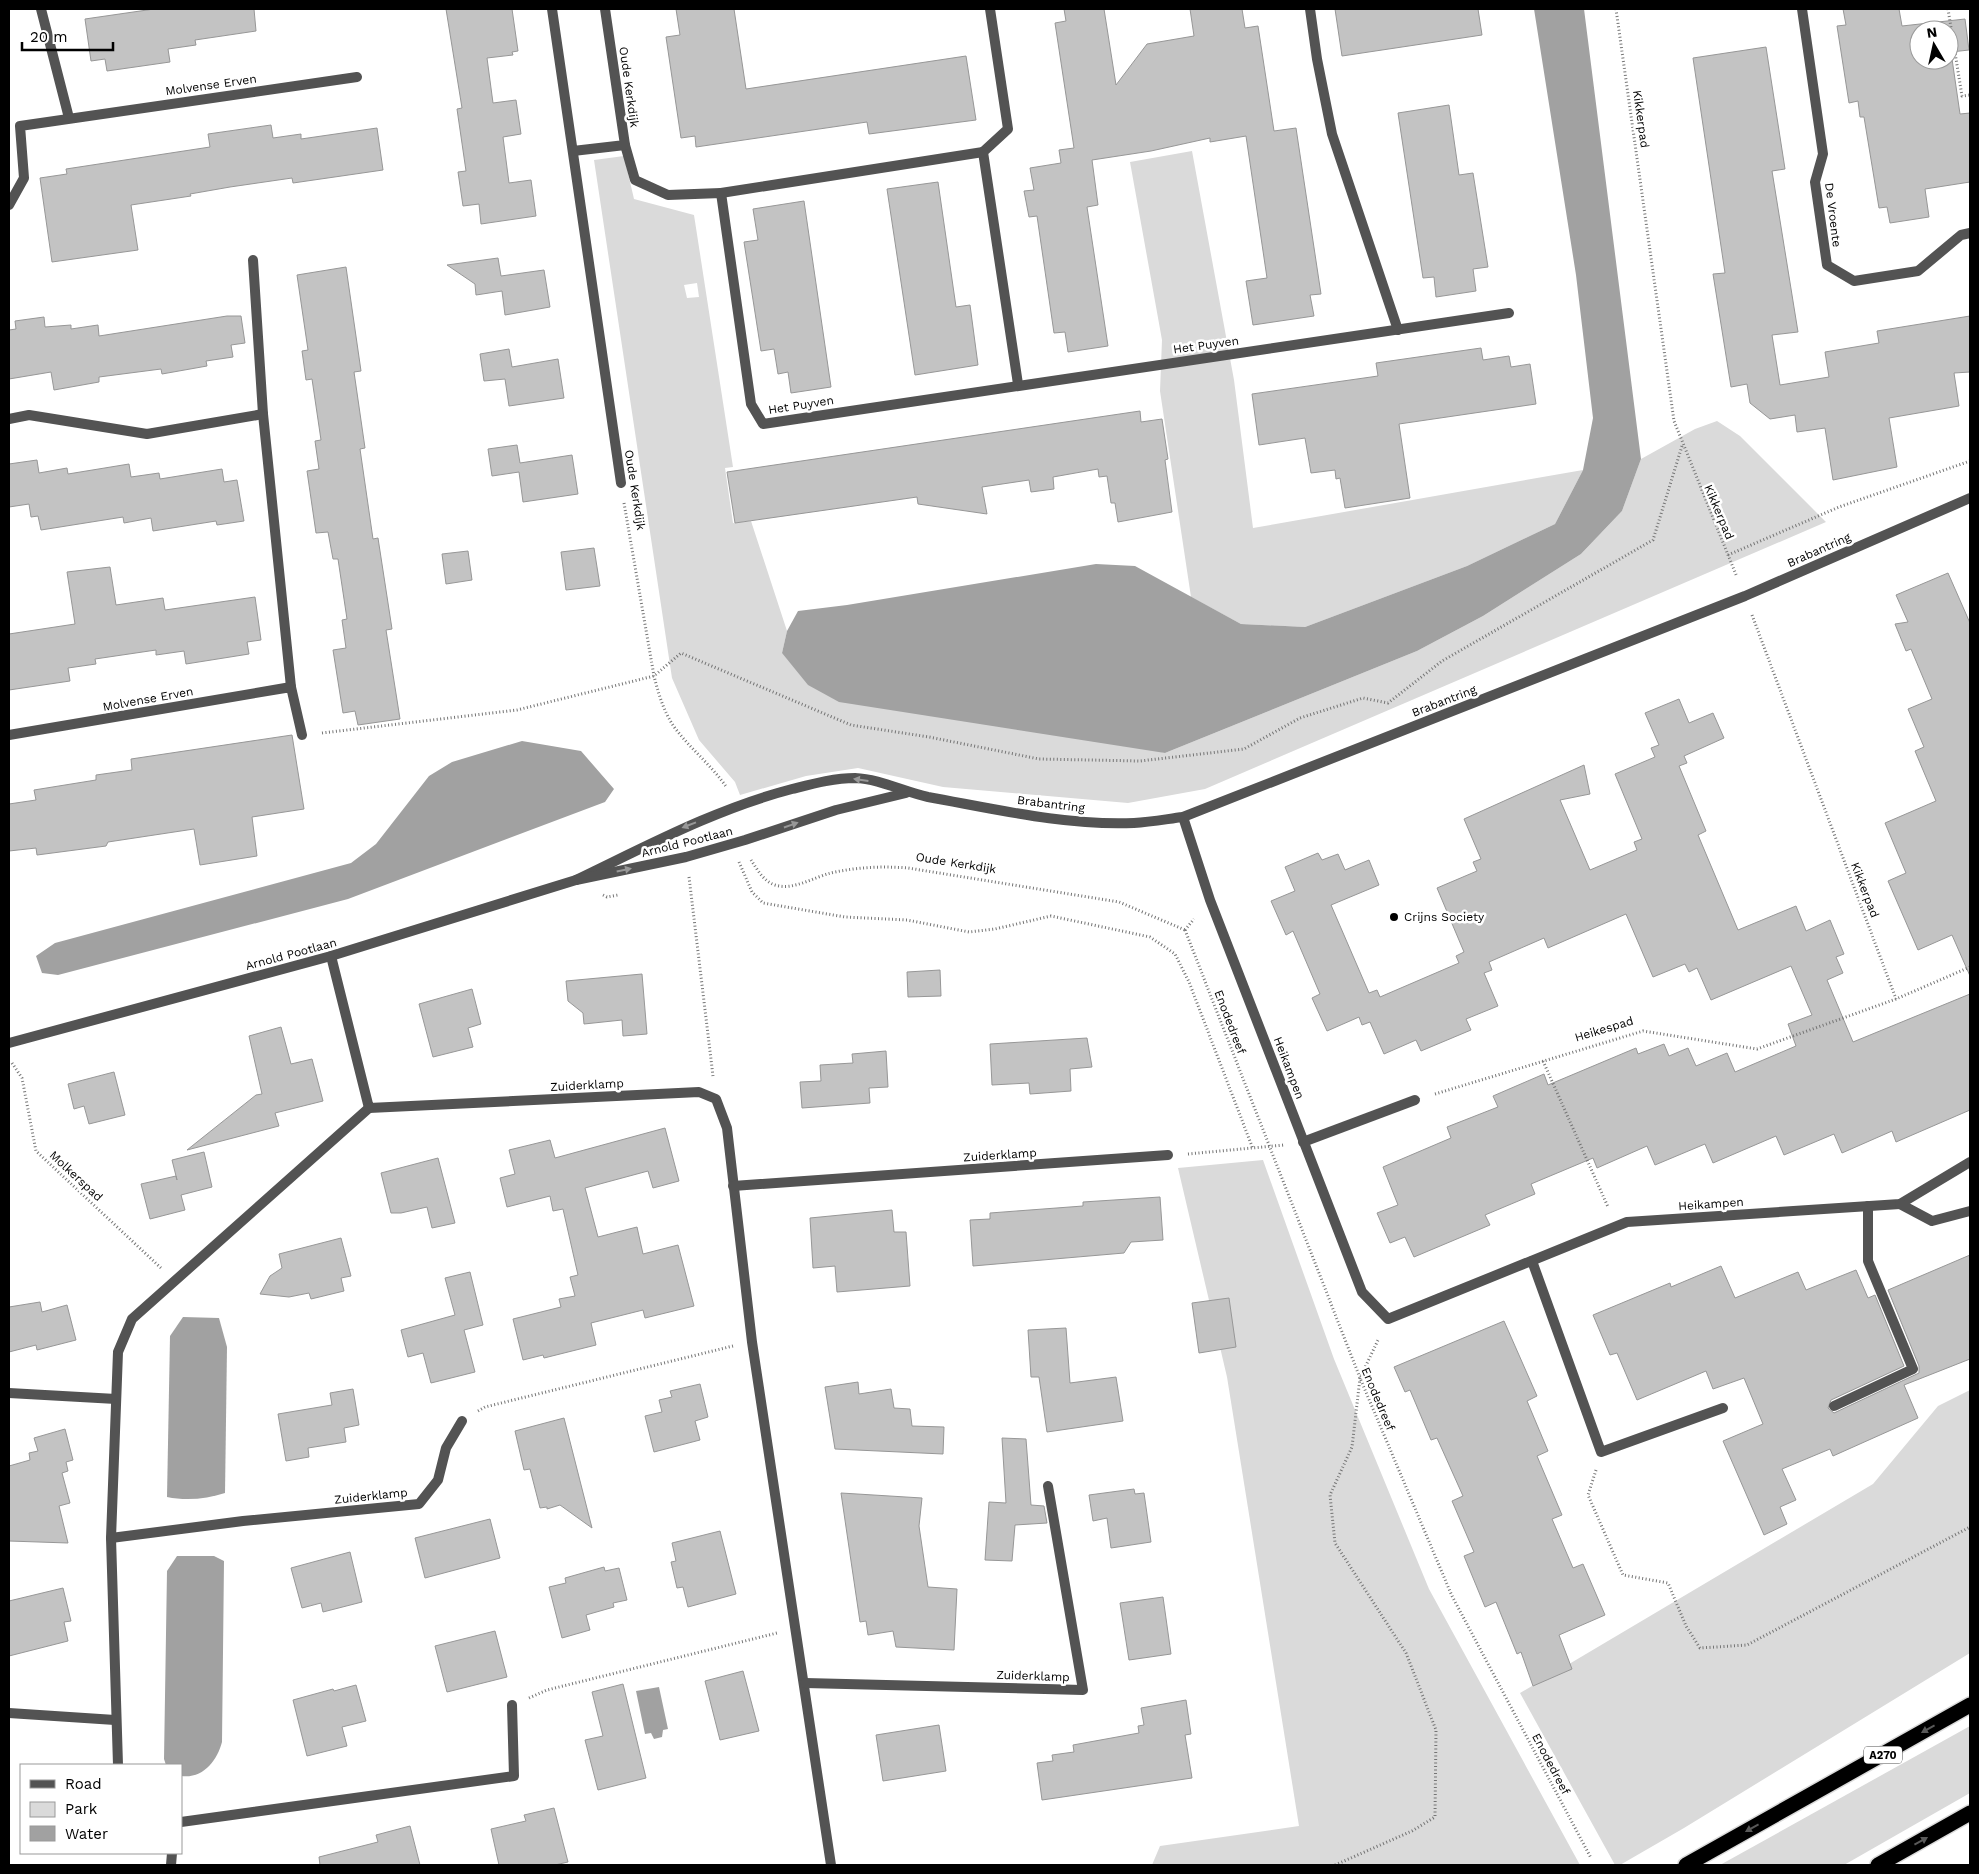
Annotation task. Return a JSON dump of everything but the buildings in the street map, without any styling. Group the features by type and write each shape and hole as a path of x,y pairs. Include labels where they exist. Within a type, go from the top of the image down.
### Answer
{"highway":[{"name":"A270","path":"1686,1865 1970,1705"},
{"path":"1878,1865 1970,1813"}],"street":[{"path":"41,9 69,118"},
{"name":"Oude Kerkdijk","path":"552,9 621,483"},
{"name":"Oude Kerkdijk","path":"573,151 625,146 605,9"},
{"path":"625,146 635,180 668,195 721,193 983,152 1008,129 990,9"},
{"path":"1310,9 1317,59 1332,134 1398,330"},
{"name":"De Vroente","path":"1802,9 1823,154 1815,182 1827,264 1854,281 1918,271 1961,235 1970,233"},
{"name":"Molvense Erven","path":"9,205 24,178 20,126 357,77"},
{"path":"983,152 1018,384"},
{"name":"Het Puyven","path":"721,193 751,404 762,424 1018,384 1509,313"},
{"path":"252,260 263,414 291,687 302,735"},
{"path":"9,418 29,416 147,434 263,414"},
{"name":"Brabantring","path":"735,808 771,794 837,780 856,778 880,783 907,793 1000,810 1092,822 1135,823 1183,817 1745,596 1970,498"},
{"name":"Molvense Erven","path":"9,735 291,687"},
{"name":"Brabantring","path":"745,840 836,810 907,793"},
{"name":"Arnold Pootlaan","path":"576,880 678,829 735,808"},
{"name":"Heikampen","path":"1183,817 1210,900 1362,1292 1388,1319 1628,1222 1900,1204 1970,1162"},
{"name":"Arnold Pootlaan","path":"9,1043 331,956 576,880 686,857 745,840"},
{"path":"118,1764 111,1538 118,1352 132,1320 369,1108 331,956"},
{"name":"Zuiderklamp","path":"369,1108 699,1092 716,1099"},
{"path":"716,1099 727,1128 752,1342 797,1628 831,1865"},
{"path":"1303,1142 1415,1100"},
{"name":"Zuiderklamp","path":"733,1186 1168,1155"},
{"path":"1900,1204 1932,1221 1970,1211"},
{"path":"1834,1406 1913,1369 1868,1261 1868,1206"},
{"path":"1532,1261 1601,1452 1723,1408"},
{"path":"9,1394 116,1399"},
{"name":"Zuiderklamp","path":"111,1538 244,1521 419,1504 438,1480 446,1448 462,1421"},
{"name":"Zuiderklamp","path":"805,1683 1083,1690 1048,1486"},
{"path":"182,1822 514,1776 512,1706"},
{"path":"9,1714 116,1720"}],"path":[{"name":"Kikkerpad","path":"1616,9 1674,421 1682,446 1745,596 1896,999"},
{"path":"1948,9 1962,96 1970,95"},
{"path":"302,735 517,710 654,676 680,654 851,726 930,737 1039,759 1140,761 1244,749 1300,718 1363,698 1388,703 1442,660 1653,540 1682,446"},
{"path":"1728,554 1839,507 1970,461"},
{"name":"Oude Kerkdijk","path":"621,483 654,676 661,702 678,732 716,770 727,788 735,808"},
{"name":"Oude Kerkdijk","path":"745,840 752,860 760,874 768,882 777,886 797,884 830,873 858,868 885,866 908,868 1119,902 1185,930"},
{"path":"733,844 752,892 762,904 845,917 907,920 969,932 995,929 1051,916 1150,937 1175,954 1189,982 1253,1149"},
{"path":"689,877 716,1099"},
{"name":"Enodedreef","path":"1185,930 1360,1378 1452,1596 1591,1858"},
{"name":"Heikespad","path":"1415,1100 1643,1031 1757,1049 1896,999 1970,967"},
{"name":"Molkerspad","path":"9,1059 22,1078 36,1151 175,1280"},
{"path":"1543,1061 1616,1227"},
{"path":"1168,1155 1270,1147"},
{"path":"1335,1865 1412,1831 1435,1817 1436,1730 1406,1653 1335,1543 1330,1495 1352,1447 1360,1378 1388,1319"},
{"path":"462,1421 485,1407 752,1342"},
{"path":"1601,1452 1588,1495 1623,1574 1668,1583 1686,1626 1700,1648 1747,1645 1970,1527"},
{"path":"512,1706 547,1690 797,1628"}],"green space":[{"path":"1192,151 1234,380 1253,528 1583,470 1555,524 1467,566 1305,627 1241,624 1191,597 1160,391 1162,340 1130,162"},
{"path":"624,156 634,199 694,215 733,467 725,468 733,523 751,521 787,631 782,653 1165,753 1417,651 1483,616 1581,554 1622,511 1641,459 1695,429 1717,421 1740,436 1826,522 1205,789 1128,803 943,787 858,768 806,776 740,795 735,782 699,740 672,678 594,160","holes":["697,283 699,297 687,298 684,285"]},
{"path":"1263,1160 1334,1359 1429,1589 1580,1865 1152,1865 1160,1846 1299,1826 1227,1377 1178,1168"},
{"path":"1970,1390 1970,1653 1684,1828 1620,1865 1615,1865 1520,1693 1873,1484 1938,1406"},
{"path":"1970,1726 1970,1793 1844,1865 1720,1865"}],"water":[{"path":"1534,9 1584,9 1641,459 1622,511 1581,554 1483,616 1417,651 1165,753 839,702 808,685 782,653 787,631 798,611 847,605 1096,564 1135,566 1241,624 1305,627 1467,566 1555,524 1583,470 1593,418 1576,275"},
{"path":"522,741 581,751 614,789 605,802 348,899 58,975 42,973 36,956 55,943 351,863 376,844 429,776 452,762"},
{"path":"183,1317 219,1318 227,1347 225,1493 196,1499 167,1497 170,1336"},
{"path":"177,1556 214,1556 224,1561 222,1742 213,1762 202,1772 189,1776 182,1776 182,1764 166,1764 164,1759 167,1571"},
{"path":"659,1687 668,1729 663,1730 662,1737 654,1739 651,1733 645,1734 636,1691"}],"place":[{"name":"Crijns Society","path":"1394,917"}]}
